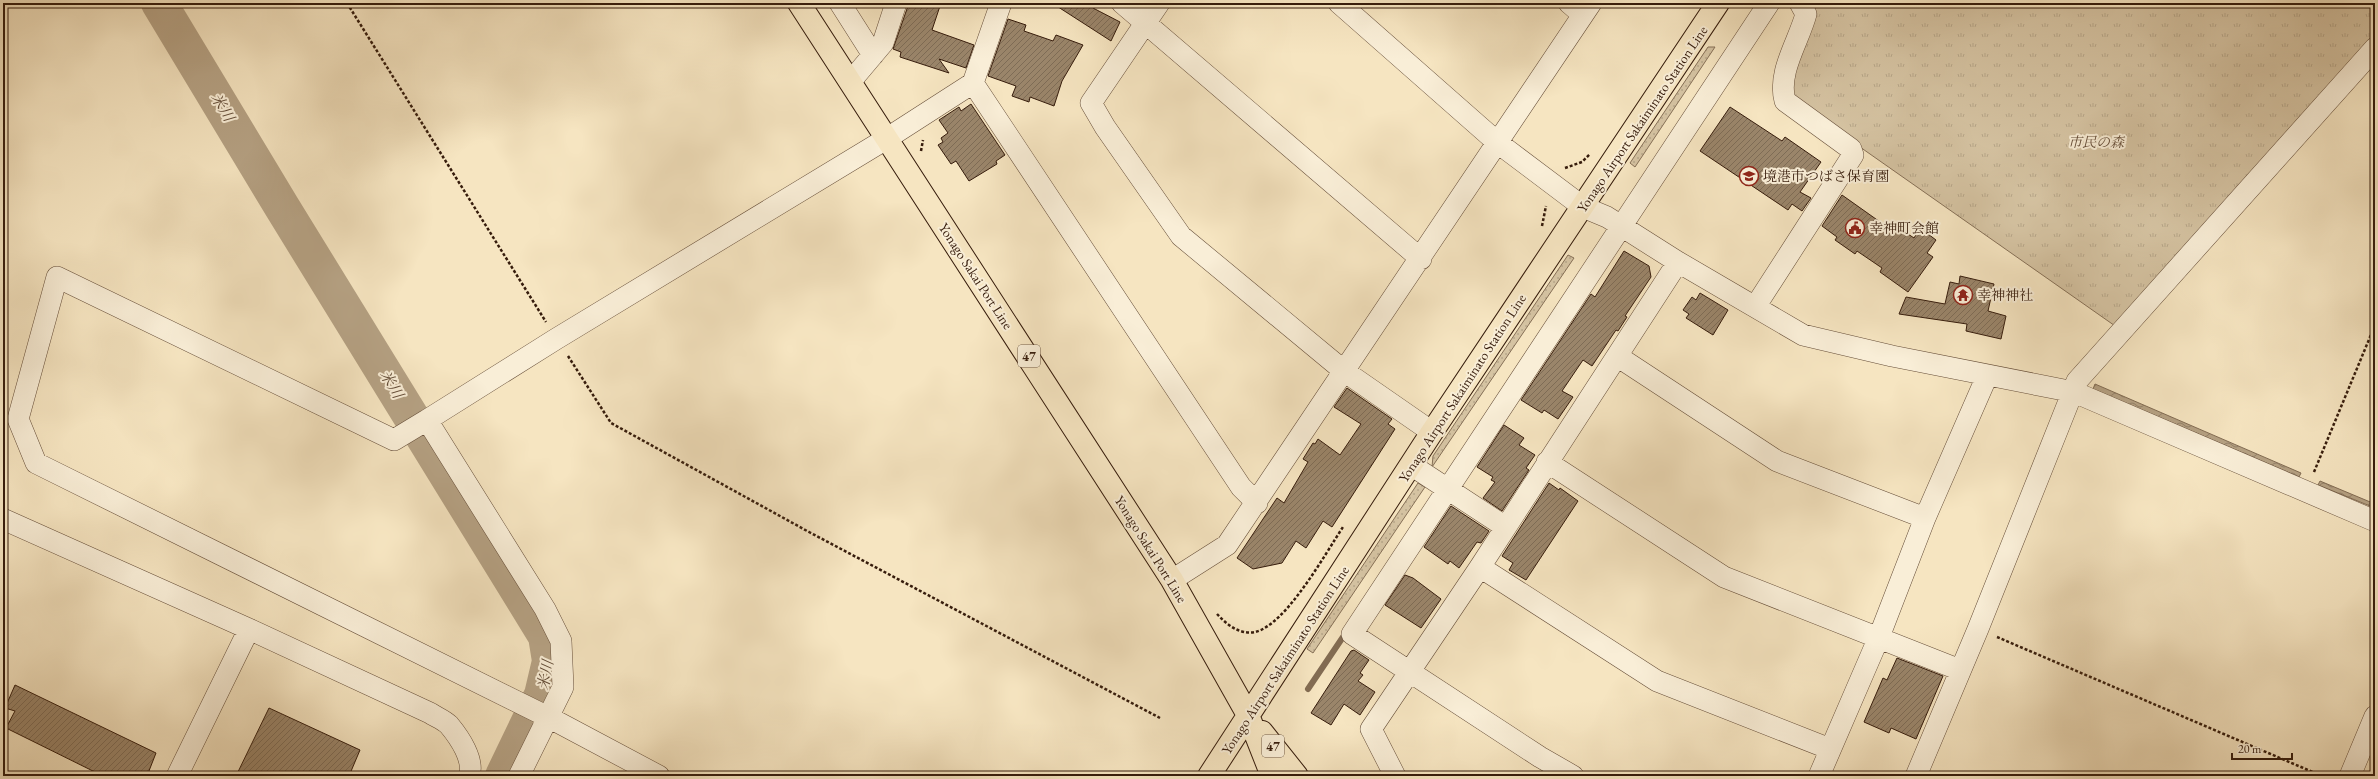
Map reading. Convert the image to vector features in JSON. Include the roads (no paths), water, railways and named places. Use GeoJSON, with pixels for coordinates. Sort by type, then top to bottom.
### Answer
{"type":"FeatureCollection","features":[{"type":"Feature","properties":{"kind":"main road","name":"Yonago Sakai Port Line"},"geometry":{"type":"LineString","coordinates":[[799,3],[851,81],[886,139],[1172,580],[1248,715],[1272,776]]}},
{"type":"Feature","properties":{"kind":"main road","name":"Yonago Airport Sakaiminato Station Line"},"geometry":{"type":"LineString","coordinates":[[1210,776],[1432,432],[1584,207],[1718,3]]}},
{"type":"Feature","properties":{"kind":"main road","name":"Yonago Sakai Port Line"},"geometry":{"type":"LineString","coordinates":[[1248,715],[1297,776]]}},
{"type":"Feature","properties":{"kind":"street"},"geometry":{"type":"LineString","coordinates":[[840,3],[873,55]]}},
{"type":"Feature","properties":{"kind":"street"},"geometry":{"type":"LineString","coordinates":[[851,81],[883,43],[896,3]]}},
{"type":"Feature","properties":{"kind":"street"},"geometry":{"type":"LineString","coordinates":[[659,776],[550,718],[36,463],[18,419],[57,277],[394,440],[556,339],[886,139],[973,83],[1001,3]]}},
{"type":"Feature","properties":{"kind":"street"},"geometry":{"type":"LineString","coordinates":[[1122,3],[1421,259]]}},
{"type":"Feature","properties":{"kind":"street"},"geometry":{"type":"LineString","coordinates":[[1160,3],[1092,103],[1098,115],[1180,236],[1344,371],[1432,432]]}},
{"type":"Feature","properties":{"kind":"street"},"geometry":{"type":"LineString","coordinates":[[1339,3],[1498,143],[1584,207],[1607,217],[1622,228],[1678,262],[1803,335],[1987,376],[2074,392],[2375,522]]}},
{"type":"Feature","properties":{"kind":"street"},"geometry":{"type":"LineString","coordinates":[[1573,776],[1540,757],[1352,634],[1447,488],[1622,228],[1768,3]]}},
{"type":"Feature","properties":{"kind":"street"},"geometry":{"type":"LineString","coordinates":[[1755,307],[1853,155],[1851,149],[1784,101],[1783,85],[1806,14],[1800,3]]}},
{"type":"Feature","properties":{"kind":"street"},"geometry":{"type":"LineString","coordinates":[[1172,580],[1228,545],[1498,143],[1581,7]]}},
{"type":"Feature","properties":{"kind":"street"},"geometry":{"type":"LineString","coordinates":[[1916,776],[1978,629],[2074,392],[2077,381],[2375,48]]}},
{"type":"Feature","properties":{"kind":"street"},"geometry":{"type":"LineString","coordinates":[[973,83],[1241,487],[1257,503]]}},
{"type":"Feature","properties":{"kind":"street"},"geometry":{"type":"LineString","coordinates":[[1395,776],[1371,729],[1480,567],[1504,526],[1548,462],[1678,262]]}},
{"type":"Feature","properties":{"kind":"street"},"geometry":{"type":"LineString","coordinates":[[1617,356],[1777,461],[1925,518]]}},
{"type":"Feature","properties":{"kind":"street"},"geometry":{"type":"LineString","coordinates":[[1819,776],[1879,637],[1925,518],[1987,376]]}},
{"type":"Feature","properties":{"kind":"street"},"geometry":{"type":"LineString","coordinates":[[427,420],[545,609],[560,641],[563,687],[550,718],[520,776]]}},
{"type":"Feature","properties":{"kind":"street"},"geometry":{"type":"LineString","coordinates":[[1548,462],[1724,577],[1960,670]]}},
{"type":"Feature","properties":{"kind":"street"},"geometry":{"type":"LineString","coordinates":[[1411,465],[1504,526]]}},
{"type":"Feature","properties":{"kind":"street"},"geometry":{"type":"LineString","coordinates":[[3,519],[249,629],[430,713],[448,724],[460,739],[467,755],[470,772],[469,776]]}},
{"type":"Feature","properties":{"kind":"street"},"geometry":{"type":"LineString","coordinates":[[1480,567],[1657,681],[1830,749]]}},
{"type":"Feature","properties":{"kind":"street"},"geometry":{"type":"LineString","coordinates":[[177,776],[249,629]]}},
{"type":"Feature","properties":{"kind":"street"},"geometry":{"type":"LineString","coordinates":[[2350,776],[2375,716]]}},
{"type":"Feature","properties":{"kind":"water"},"geometry":{"type":"Polygon","coordinates":[[[2095,384],[2301,473],[2299,477],[2093,389],[2095,384]]]}},
{"type":"Feature","properties":{"kind":"water"},"geometry":{"type":"Polygon","coordinates":[[[2320,481],[2375,504],[2375,508],[2318,485],[2320,481]]]}},
{"type":"Feature","properties":{"kind":"waterway","name":"米川"},"geometry":{"type":"LineString","coordinates":[[159,3],[282,207],[546,636],[550,661],[542,695],[503,776]]}},
{"type":"Feature","properties":{"kind":"waterway"},"geometry":{"type":"LineString","coordinates":[[1308,689],[1347,631]]}},
{"type":"Feature","properties":{"kind":"place","name":"境港市つばさ保育園"},"geometry":{"type":"Point","coordinates":[1749,176]}},
{"type":"Feature","properties":{"kind":"place","name":"幸神町会館"},"geometry":{"type":"Point","coordinates":[1855,228]}},
{"type":"Feature","properties":{"kind":"place","name":"幸神神社"},"geometry":{"type":"Point","coordinates":[1963,295]}},
{"type":"Feature","properties":{"kind":"park label","name":"市民の森"},"geometry":{"type":"Point","coordinates":[2096,142]}}]}
